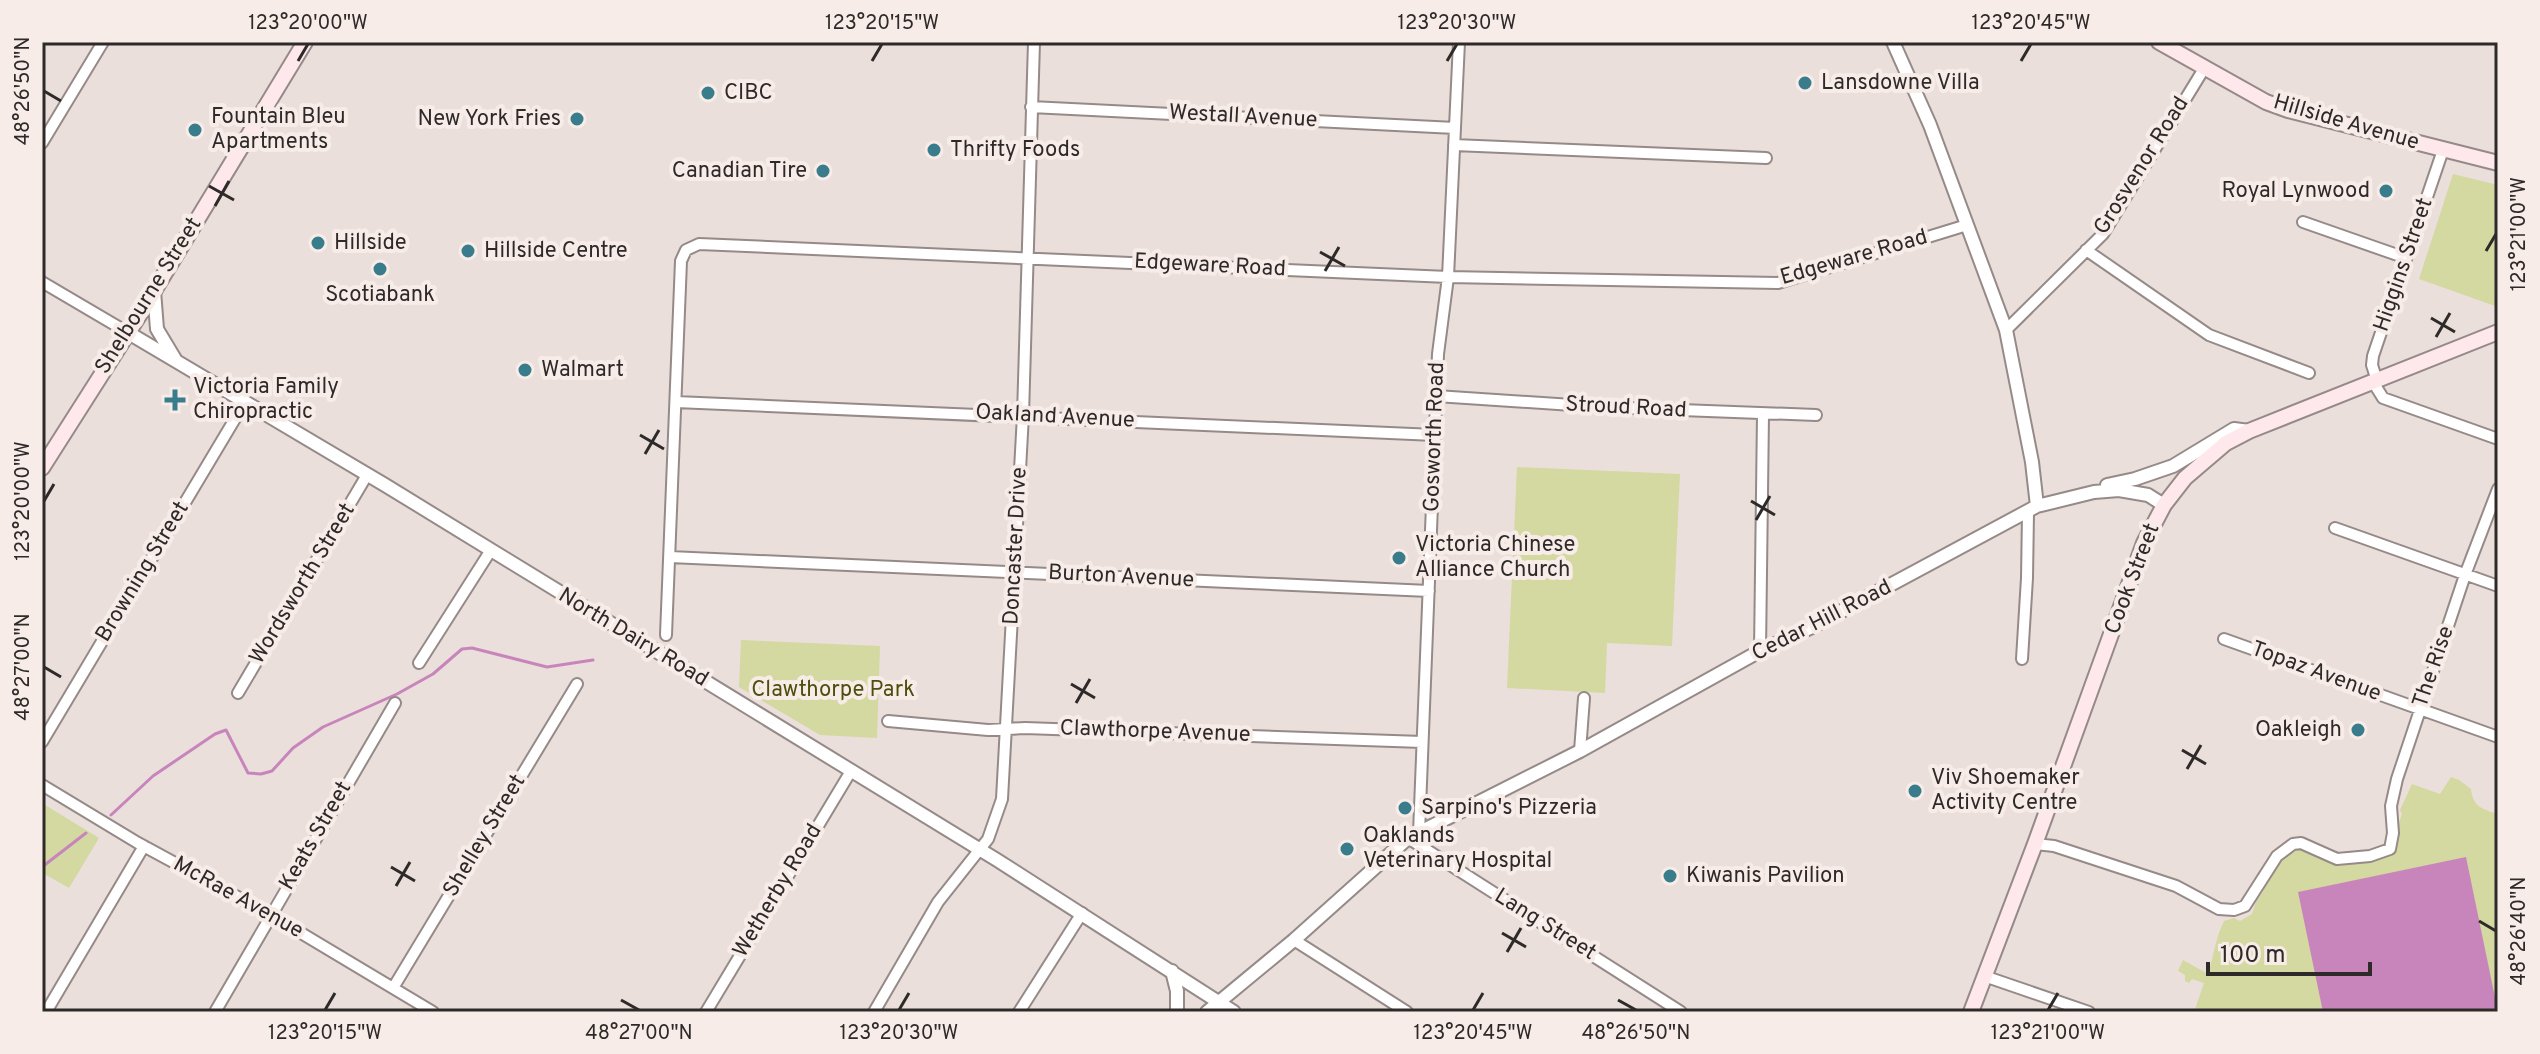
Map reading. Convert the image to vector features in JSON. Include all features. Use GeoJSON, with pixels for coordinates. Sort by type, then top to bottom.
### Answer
{"type":"FeatureCollection","features":[{"type":"Feature","properties":{"kind":"main road","name":"Shelbourne Street"},"geometry":{"type":"LineString","coordinates":[[42,468],[305,42]]}},
{"type":"Feature","properties":{"kind":"main road","name":"Hillside Avenue"},"geometry":{"type":"LineString","coordinates":[[2159,42],[2266,102],[2288,110],[2498,163]]}},
{"type":"Feature","properties":{"kind":"main road","name":"Cook Street"},"geometry":{"type":"LineString","coordinates":[[1971,1012],[2144,543],[2164,505],[2204,459],[2249,431],[2498,332]]}},
{"type":"Feature","properties":{"kind":"street"},"geometry":{"type":"LineString","coordinates":[[42,143],[103,42]]}},
{"type":"Feature","properties":{"kind":"street","name":"Doncaster Drive"},"geometry":{"type":"LineString","coordinates":[[874,1012],[938,902],[981,850],[993,830],[1000,809],[1023,415],[1034,42]]}},
{"type":"Feature","properties":{"kind":"street","name":"Gosworth Road"},"geometry":{"type":"LineString","coordinates":[[1414,836],[1422,742],[1438,354],[1448,277],[1459,42]]}},
{"type":"Feature","properties":{"kind":"street"},"geometry":{"type":"LineString","coordinates":[[1893,42],[1930,125],[2006,330],[2032,462],[2033,510],[2022,659]]}},
{"type":"Feature","properties":{"kind":"street","name":"Grosvenor Road"},"geometry":{"type":"LineString","coordinates":[[2006,330],[2103,234],[2205,67]]}},
{"type":"Feature","properties":{"kind":"street","name":"Westall Avenue"},"geometry":{"type":"LineString","coordinates":[[1031,107],[1455,128]]}},
{"type":"Feature","properties":{"kind":"street"},"geometry":{"type":"LineString","coordinates":[[1454,145],[1766,158]]}},
{"type":"Feature","properties":{"kind":"street","name":"Higgins Street"},"geometry":{"type":"LineString","coordinates":[[2375,381],[2373,356],[2443,150]]}},
{"type":"Feature","properties":{"kind":"street"},"geometry":{"type":"LineString","coordinates":[[2303,222],[2406,258]]}},
{"type":"Feature","properties":{"kind":"street","name":"Edgeware Road"},"geometry":{"type":"LineString","coordinates":[[676,402],[681,261],[686,250],[699,244],[1448,277],[1778,283],[1967,225]]}},
{"type":"Feature","properties":{"kind":"street"},"geometry":{"type":"LineString","coordinates":[[2086,250],[2209,335],[2309,373]]}},
{"type":"Feature","properties":{"kind":"street","name":"North Dairy Road"},"geometry":{"type":"LineString","coordinates":[[42,282],[491,550],[981,850],[1234,1012]]}},
{"type":"Feature","properties":{"kind":"street"},"geometry":{"type":"LineString","coordinates":[[154,291],[157,329],[177,361]]}},
{"type":"Feature","properties":{"kind":"street"},"geometry":{"type":"LineString","coordinates":[[2375,381],[2383,398],[2498,439]]}},
{"type":"Feature","properties":{"kind":"street","name":"Stroud Road"},"geometry":{"type":"LineString","coordinates":[[1436,396],[1816,415]]}},
{"type":"Feature","properties":{"kind":"street","name":"Browning Street"},"geometry":{"type":"LineString","coordinates":[[42,742],[245,402]]}},
{"type":"Feature","properties":{"kind":"street"},"geometry":{"type":"LineString","coordinates":[[666,635],[676,402]]}},
{"type":"Feature","properties":{"kind":"street","name":"Oakland Avenue"},"geometry":{"type":"LineString","coordinates":[[676,402],[1435,435]]}},
{"type":"Feature","properties":{"kind":"street"},"geometry":{"type":"LineString","coordinates":[[1760,651],[1763,414]]}},
{"type":"Feature","properties":{"kind":"street"},"geometry":{"type":"LineString","coordinates":[[2094,492],[2109,483],[2135,479],[2173,466],[2234,429],[2249,431]]}},
{"type":"Feature","properties":{"kind":"street","name":"Wordsworth Street"},"geometry":{"type":"LineString","coordinates":[[238,693],[367,475]]}},
{"type":"Feature","properties":{"kind":"street","name":"The Rise"},"geometry":{"type":"LineString","coordinates":[[2035,844],[2054,846],[2176,886],[2219,909],[2234,910],[2245,906],[2277,856],[2293,844],[2301,843],[2337,859],[2370,856],[2390,849],[2393,794],[2465,575],[2498,489]]}},
{"type":"Feature","properties":{"kind":"street"},"geometry":{"type":"LineString","coordinates":[[2094,492],[2134,491],[2164,505]]}},
{"type":"Feature","properties":{"kind":"street","name":"Cedar Hill Road"},"geometry":{"type":"LineString","coordinates":[[1207,1012],[1414,836],[1580,751],[1760,651],[1812,627],[2033,510],[2094,492]]}},
{"type":"Feature","properties":{"kind":"street"},"geometry":{"type":"LineString","coordinates":[[2335,528],[2498,586]]}},
{"type":"Feature","properties":{"kind":"street"},"geometry":{"type":"LineString","coordinates":[[419,663],[491,550]]}},
{"type":"Feature","properties":{"kind":"street","name":"Burton Avenue"},"geometry":{"type":"LineString","coordinates":[[670,557],[1429,591]]}},
{"type":"Feature","properties":{"kind":"street","name":"Topaz Avenue"},"geometry":{"type":"LineString","coordinates":[[2224,639],[2498,737]]}},
{"type":"Feature","properties":{"kind":"street","name":"Shelley Street"},"geometry":{"type":"LineString","coordinates":[[393,988],[577,684]]}},
{"type":"Feature","properties":{"kind":"street"},"geometry":{"type":"LineString","coordinates":[[1580,751],[1584,698]]}},
{"type":"Feature","properties":{"kind":"street","name":"Keats Street"},"geometry":{"type":"LineString","coordinates":[[215,1012],[395,703]]}},
{"type":"Feature","properties":{"kind":"street","name":"Clawthorpe Avenue"},"geometry":{"type":"LineString","coordinates":[[888,721],[1006,729],[1422,742]]}},
{"type":"Feature","properties":{"kind":"street","name":"Wetherby Road"},"geometry":{"type":"LineString","coordinates":[[706,1012],[851,771]]}},
{"type":"Feature","properties":{"kind":"street","name":"McRae Avenue"},"geometry":{"type":"LineString","coordinates":[[42,785],[144,846],[271,915],[433,1012]]}},
{"type":"Feature","properties":{"kind":"street","name":"Lang Street"},"geometry":{"type":"LineString","coordinates":[[1414,836],[1681,1012]]}},
{"type":"Feature","properties":{"kind":"street"},"geometry":{"type":"LineString","coordinates":[[46,1012],[144,846]]}},
{"type":"Feature","properties":{"kind":"street"},"geometry":{"type":"LineString","coordinates":[[1019,1012],[1082,913]]}},
{"type":"Feature","properties":{"kind":"street"},"geometry":{"type":"LineString","coordinates":[[1294,940],[1407,1012]]}},
{"type":"Feature","properties":{"kind":"street"},"geometry":{"type":"LineString","coordinates":[[1172,971],[1177,991],[1177,1012]]}},
{"type":"Feature","properties":{"kind":"street"},"geometry":{"type":"LineString","coordinates":[[1984,976],[2089,1012]]}},
{"type":"Feature","properties":{"kind":"green space"},"geometry":{"type":"Polygon","coordinates":[[[2453,174],[2498,185],[2498,307],[2419,279],[2453,174]]]}},
{"type":"Feature","properties":{"kind":"green space"},"geometry":{"type":"Polygon","coordinates":[[[1517,467],[1680,474],[1672,646],[1607,643],[1605,693],[1507,688],[1517,467]]]}},
{"type":"Feature","properties":{"kind":"green space","name":"Clawthorpe Park"},"geometry":{"type":"Polygon","coordinates":[[[741,640],[880,646],[877,738],[820,735],[739,687],[741,640]]]}},
{"type":"Feature","properties":{"kind":"green space"},"geometry":{"type":"Polygon","coordinates":[[[2451,777],[2471,789],[2479,806],[2498,814],[2498,1012],[2194,1012],[2204,983],[2192,979],[2189,983],[2185,981],[2185,975],[2178,971],[2183,960],[2208,974],[2224,921],[2234,918],[2240,921],[2252,914],[2264,890],[2262,888],[2280,859],[2306,841],[2356,858],[2389,851],[2402,814],[2400,810],[2412,784],[2440,794],[2451,777]]]}},
{"type":"Feature","properties":{"kind":"green space"},"geometry":{"type":"Polygon","coordinates":[[[42,803],[99,838],[69,888],[46,875],[42,881],[42,803]]]}},
{"type":"Feature","properties":{"kind":"shaded area"},"geometry":{"type":"Polygon","coordinates":[[[2466,857],[2498,1012],[2323,1012],[2298,892],[2466,857]]]}},
{"type":"Feature","properties":{"kind":"waterway"},"geometry":{"type":"LineString","coordinates":[[111,815],[153,776],[215,734],[226,730],[248,773],[272,771],[293,748],[323,727],[433,674],[462,649],[472,648],[547,667],[593,660]]}},
{"type":"Feature","properties":{"kind":"waterway"},"geometry":{"type":"LineString","coordinates":[[42,867],[86,833]]}},
{"type":"Feature","properties":{"kind":"place","name":"Lansdowne Villa"},"geometry":{"type":"Point","coordinates":[1805,83]}},
{"type":"Feature","properties":{"kind":"place","name":"CIBC"},"geometry":{"type":"Point","coordinates":[708,93]}},
{"type":"Feature","properties":{"kind":"place","name":"New York Fries"},"geometry":{"type":"Point","coordinates":[577,119]}},
{"type":"Feature","properties":{"kind":"place","name":"Fountain Bleu Apartments"},"geometry":{"type":"Point","coordinates":[195,130]}},
{"type":"Feature","properties":{"kind":"place","name":"Thrifty Foods"},"geometry":{"type":"Point","coordinates":[934,150]}},
{"type":"Feature","properties":{"kind":"place","name":"Canadian Tire"},"geometry":{"type":"Point","coordinates":[823,171]}},
{"type":"Feature","properties":{"kind":"place","name":"Royal Lynwood"},"geometry":{"type":"Point","coordinates":[2386,191]}},
{"type":"Feature","properties":{"kind":"place","name":"Hillside"},"geometry":{"type":"Point","coordinates":[318,243]}},
{"type":"Feature","properties":{"kind":"place","name":"Hillside Centre"},"geometry":{"type":"Point","coordinates":[468,251]}},
{"type":"Feature","properties":{"kind":"place","name":"Scotiabank"},"geometry":{"type":"Point","coordinates":[380,269]}},
{"type":"Feature","properties":{"kind":"place","name":"Walmart"},"geometry":{"type":"Point","coordinates":[525,370]}},
{"type":"Feature","properties":{"kind":"place","name":"Victoria Family Chiropractic"},"geometry":{"type":"Point","coordinates":[175,400]}},
{"type":"Feature","properties":{"kind":"place","name":"Victoria Chinese Alliance Church"},"geometry":{"type":"Point","coordinates":[1399,558]}},
{"type":"Feature","properties":{"kind":"place","name":"Oakleigh"},"geometry":{"type":"Point","coordinates":[2358,730]}},
{"type":"Feature","properties":{"kind":"place","name":"Viv Shoemaker Activity Centre"},"geometry":{"type":"Point","coordinates":[1915,791]}},
{"type":"Feature","properties":{"kind":"place","name":"Sarpino's Pizzeria"},"geometry":{"type":"Point","coordinates":[1405,808]}},
{"type":"Feature","properties":{"kind":"place","name":"Oaklands Veterinary Hospital"},"geometry":{"type":"Point","coordinates":[1347,849]}},
{"type":"Feature","properties":{"kind":"place","name":"Kiwanis Pavilion"},"geometry":{"type":"Point","coordinates":[1670,876]}}]}
